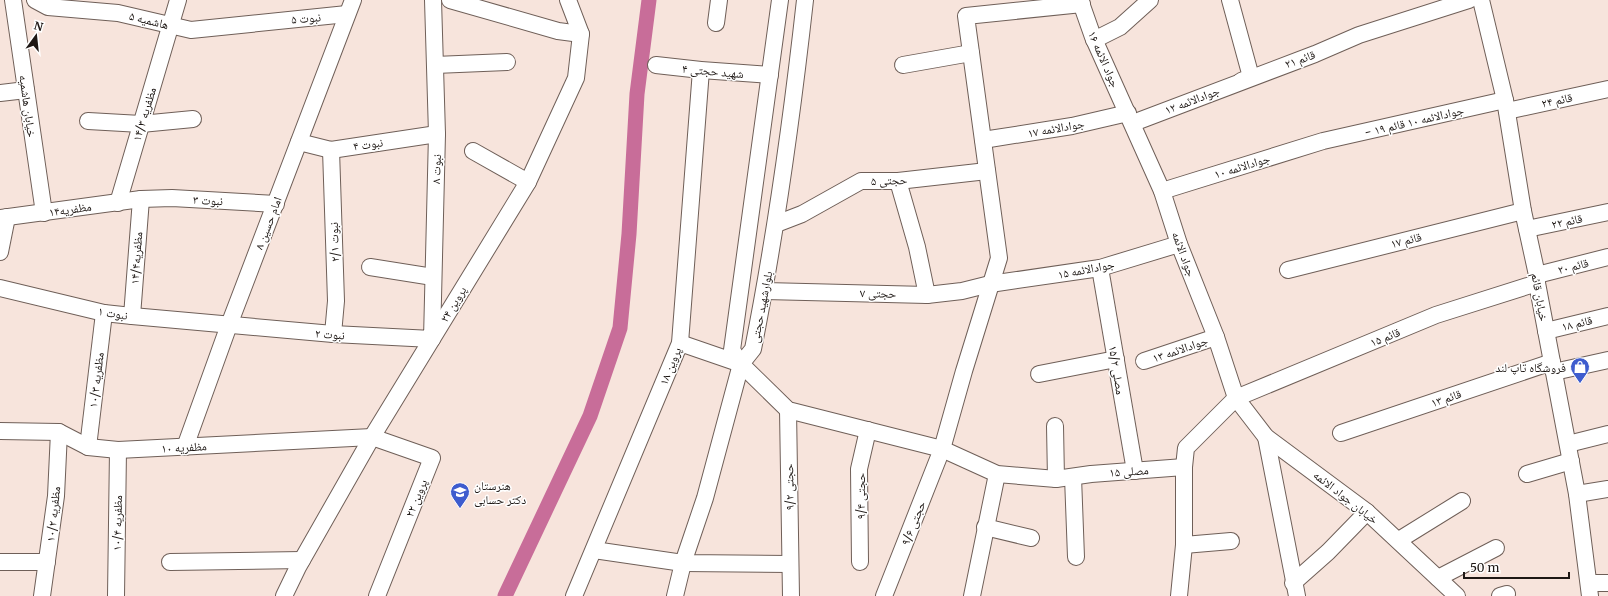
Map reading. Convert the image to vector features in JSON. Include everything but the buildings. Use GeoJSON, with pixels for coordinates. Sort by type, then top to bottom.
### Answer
{"type":"FeatureCollection","features":[{"type":"Feature","properties":{"kind":"street","name":"خیابان هاشمیه"},"geometry":{"type":"LineString","coordinates":[[14,0],[44,212]]}},
{"type":"Feature","properties":{"kind":"street","name":"هاشمیه ۵"},"geometry":{"type":"LineString","coordinates":[[35,0],[48,7],[119,6],[170,26],[191,30],[266,22]]}},
{"type":"Feature","properties":{"kind":"street","name":"مظفریه ۱۴/۳"},"geometry":{"type":"LineString","coordinates":[[118,203],[178,0]]}},
{"type":"Feature","properties":{"kind":"street","name":"نبوت ۸"},"geometry":{"type":"LineString","coordinates":[[432,339],[436,134],[433,0]]}},
{"type":"Feature","properties":{"kind":"street"},"geometry":{"type":"LineString","coordinates":[[450,0],[558,31],[581,34]]}},
{"type":"Feature","properties":{"kind":"street","name":"پروین ۲۴"},"geometry":{"type":"LineString","coordinates":[[284,596],[302,560],[372,438],[528,182],[576,78],[581,34],[568,0]]}},
{"type":"Feature","properties":{"kind":"street"},"geometry":{"type":"LineString","coordinates":[[716,22],[719,0]]}},
{"type":"Feature","properties":{"kind":"street","name":"بلوارشهید حجتی"},"geometry":{"type":"LineString","coordinates":[[780,0],[732,350],[741,364],[753,349],[776,224],[795,87],[805,0]]}},
{"type":"Feature","properties":{"kind":"street"},"geometry":{"type":"LineString","coordinates":[[1094,40],[1120,27],[1150,0]]}},
{"type":"Feature","properties":{"kind":"street"},"geometry":{"type":"LineString","coordinates":[[1230,0],[1251,77]]}},
{"type":"Feature","properties":{"kind":"street","name":"قائم ۲۱"},"geometry":{"type":"LineString","coordinates":[[1130,118],[1315,54],[1359,35],[1469,0]]}},
{"type":"Feature","properties":{"kind":"street","name":"خیابان قائم"},"geometry":{"type":"LineString","coordinates":[[1481,0],[1506,105],[1523,211],[1577,494],[1589,590]]}},
{"type":"Feature","properties":{"kind":"street"},"geometry":{"type":"LineString","coordinates":[[982,7],[1081,2]]}},
{"type":"Feature","properties":{"kind":"street","name":"جواد الائمه ۱۶"},"geometry":{"type":"LineString","coordinates":[[1081,2],[1094,40],[1130,118]]}},
{"type":"Feature","properties":{"kind":"street","name":"نبوت ۵"},"geometry":{"type":"LineString","coordinates":[[266,22],[350,7]]}},
{"type":"Feature","properties":{"kind":"street","name":"امام حسین ۸"},"geometry":{"type":"LineString","coordinates":[[185,447],[229,325],[350,7]]}},
{"type":"Feature","properties":{"kind":"street","name":"حجتی ۹/۶"},"geometry":{"type":"LineString","coordinates":[[884,596],[942,449],[990,284],[1000,258],[966,16],[982,7]]}},
{"type":"Feature","properties":{"kind":"street"},"geometry":{"type":"LineString","coordinates":[[903,65],[971,53]]}},
{"type":"Feature","properties":{"kind":"street"},"geometry":{"type":"LineString","coordinates":[[435,65],[507,62]]}},
{"type":"Feature","properties":{"kind":"street","name":"شهید حجتی ۴"},"geometry":{"type":"LineString","coordinates":[[656,65],[770,75]]}},
{"type":"Feature","properties":{"kind":"street","name":"پروین ۱۸"},"geometry":{"type":"LineString","coordinates":[[574,596],[680,344],[701,70]]}},
{"type":"Feature","properties":{"kind":"street","name":"قائم ۲۴"},"geometry":{"type":"LineString","coordinates":[[1506,105],[1608,89]]}},
{"type":"Feature","properties":{"kind":"street"},"geometry":{"type":"LineString","coordinates":[[0,93],[26,90]]}},
{"type":"Feature","properties":{"kind":"street","name":"- جوادالائمه ۱۰ قائم ۱۹"},"geometry":{"type":"LineString","coordinates":[[1323,141],[1506,105]]}},
{"type":"Feature","properties":{"kind":"street","name":"جوادالائمه ۱۷"},"geometry":{"type":"LineString","coordinates":[[983,140],[1130,118]]}},
{"type":"Feature","properties":{"kind":"street","name":"جواد الائمه"},"geometry":{"type":"LineString","coordinates":[[1130,118],[1162,191],[1179,244],[1216,337],[1236,398]]}},
{"type":"Feature","properties":{"kind":"street"},"geometry":{"type":"LineString","coordinates":[[88,122],[141,124],[192,119]]}},
{"type":"Feature","properties":{"kind":"street","name":"نبوت ۴"},"geometry":{"type":"LineString","coordinates":[[299,142],[331,150],[436,134]]}},
{"type":"Feature","properties":{"kind":"street","name":"جوادالائمه ۱۰"},"geometry":{"type":"LineString","coordinates":[[1162,191],[1323,141]]}},
{"type":"Feature","properties":{"kind":"street","name":"نبوت ۲/۱"},"geometry":{"type":"LineString","coordinates":[[331,150],[336,301],[333,334]]}},
{"type":"Feature","properties":{"kind":"street"},"geometry":{"type":"LineString","coordinates":[[473,151],[528,182]]}},
{"type":"Feature","properties":{"kind":"street","name":"حجتی ۵"},"geometry":{"type":"LineString","coordinates":[[776,224],[802,214],[861,181],[898,181],[987,171]]}},
{"type":"Feature","properties":{"kind":"street"},"geometry":{"type":"LineString","coordinates":[[898,181],[917,247],[927,294]]}},
{"type":"Feature","properties":{"kind":"street","name":"نبوت ۳"},"geometry":{"type":"LineString","coordinates":[[140,199],[172,198],[276,204]]}},
{"type":"Feature","properties":{"kind":"street","name":"مظفریه۱۴"},"geometry":{"type":"LineString","coordinates":[[4,218],[140,199]]}},
{"type":"Feature","properties":{"kind":"street","name":"مظفریه۱۴/۴"},"geometry":{"type":"LineString","coordinates":[[132,316],[140,199]]}},
{"type":"Feature","properties":{"kind":"street","name":"قائم ۱۷"},"geometry":{"type":"LineString","coordinates":[[1288,270],[1523,211]]}},
{"type":"Feature","properties":{"kind":"street","name":"قائم ۲۲"},"geometry":{"type":"LineString","coordinates":[[1527,229],[1608,212]]}},
{"type":"Feature","properties":{"kind":"street"},"geometry":{"type":"LineString","coordinates":[[0,252],[4,218]]}},
{"type":"Feature","properties":{"kind":"street","name":"جوادالائمه ۱۵"},"geometry":{"type":"LineString","coordinates":[[990,284],[1100,268],[1179,244]]}},
{"type":"Feature","properties":{"kind":"street","name":"قائم ۲۰"},"geometry":{"type":"LineString","coordinates":[[1537,279],[1608,257]]}},
{"type":"Feature","properties":{"kind":"street"},"geometry":{"type":"LineString","coordinates":[[370,267],[433,276]]}},
{"type":"Feature","properties":{"kind":"street","name":"مصلی ۱۵/۲"},"geometry":{"type":"LineString","coordinates":[[1100,268],[1135,471]]}},
{"type":"Feature","properties":{"kind":"street","name":"قائم ۱۵"},"geometry":{"type":"LineString","coordinates":[[1236,398],[1436,315],[1537,279]]}},
{"type":"Feature","properties":{"kind":"street","name":"حجتی ۷"},"geometry":{"type":"LineString","coordinates":[[764,291],[927,294],[962,291],[990,284]]}},
{"type":"Feature","properties":{"kind":"street","name":"نبوت ۱"},"geometry":{"type":"LineString","coordinates":[[0,288],[104,313],[229,325]]}},
{"type":"Feature","properties":{"kind":"street","name":"مظفریه ۱۰/۳"},"geometry":{"type":"LineString","coordinates":[[88,447],[104,313]]}},
{"type":"Feature","properties":{"kind":"street","name":"قائم ۱۸"},"geometry":{"type":"LineString","coordinates":[[1546,331],[1608,316]]}},
{"type":"Feature","properties":{"kind":"street","name":"نبوت ۲"},"geometry":{"type":"LineString","coordinates":[[229,325],[333,334],[432,339]]}},
{"type":"Feature","properties":{"kind":"street","name":"جوادالائمه ۱۳"},"geometry":{"type":"LineString","coordinates":[[1144,361],[1216,337]]}},
{"type":"Feature","properties":{"kind":"street"},"geometry":{"type":"LineString","coordinates":[[680,344],[741,364],[788,410]]}},
{"type":"Feature","properties":{"kind":"street"},"geometry":{"type":"LineString","coordinates":[[1039,374],[1116,359]]}},
{"type":"Feature","properties":{"kind":"street","name":"قائم ۱۳"},"geometry":{"type":"LineString","coordinates":[[1341,433],[1553,367],[1608,360]]}},
{"type":"Feature","properties":{"kind":"street"},"geometry":{"type":"LineString","coordinates":[[676,596],[683,563],[705,498],[741,364]]}},
{"type":"Feature","properties":{"kind":"street"},"geometry":{"type":"LineString","coordinates":[[1179,596],[1184,544],[1184,467],[1186,448],[1236,398]]}},
{"type":"Feature","properties":{"kind":"street","name":"خیابان جواد الائمه"},"geometry":{"type":"LineString","coordinates":[[1236,398],[1266,437],[1367,512],[1399,540],[1457,596]]}},
{"type":"Feature","properties":{"kind":"street","name":"مصلی ۱۵"},"geometry":{"type":"LineString","coordinates":[[788,410],[942,449],[997,474],[1056,479],[1184,467]]}},
{"type":"Feature","properties":{"kind":"street","name":"حجتی ۹/۲"},"geometry":{"type":"LineString","coordinates":[[788,410],[791,596]]}},
{"type":"Feature","properties":{"kind":"street"},"geometry":{"type":"LineString","coordinates":[[1055,426],[1056,479]]}},
{"type":"Feature","properties":{"kind":"street","name":"حجتی ۹/۴"},"geometry":{"type":"LineString","coordinates":[[860,562],[859,469],[868,430]]}},
{"type":"Feature","properties":{"kind":"street","name":"مظفریه ۱۰"},"geometry":{"type":"LineString","coordinates":[[0,431],[59,432],[88,447],[118,450],[372,438]]}},
{"type":"Feature","properties":{"kind":"street","name":"مظفریه ۱۰/۲"},"geometry":{"type":"LineString","coordinates":[[42,596],[56,496],[59,432]]}},
{"type":"Feature","properties":{"kind":"street"},"geometry":{"type":"LineString","coordinates":[[1568,444],[1608,434]]}},
{"type":"Feature","properties":{"kind":"street"},"geometry":{"type":"LineString","coordinates":[[1266,437],[1295,590]]}},
{"type":"Feature","properties":{"kind":"street","name":"پروین ۲۲"},"geometry":{"type":"LineString","coordinates":[[372,438],[432,458],[376,596]]}},
{"type":"Feature","properties":{"kind":"street","name":"مظفریه ۱۰/۴"},"geometry":{"type":"LineString","coordinates":[[116,596],[118,450]]}},
{"type":"Feature","properties":{"kind":"street"},"geometry":{"type":"LineString","coordinates":[[1526,474],[1571,461]]}},
{"type":"Feature","properties":{"kind":"street"},"geometry":{"type":"LineString","coordinates":[[972,596],[997,474]]}},
{"type":"Feature","properties":{"kind":"street"},"geometry":{"type":"LineString","coordinates":[[1073,477],[1076,557]]}},
{"type":"Feature","properties":{"kind":"street"},"geometry":{"type":"LineString","coordinates":[[1577,494],[1608,489]]}},
{"type":"Feature","properties":{"kind":"street"},"geometry":{"type":"LineString","coordinates":[[1399,540],[1462,501]]}},
{"type":"Feature","properties":{"kind":"street"},"geometry":{"type":"LineString","coordinates":[[1295,590],[1328,552],[1367,512]]}},
{"type":"Feature","properties":{"kind":"street"},"geometry":{"type":"LineString","coordinates":[[985,527],[1031,538]]}},
{"type":"Feature","properties":{"kind":"street"},"geometry":{"type":"LineString","coordinates":[[1184,544],[1231,541]]}},
{"type":"Feature","properties":{"kind":"street"},"geometry":{"type":"LineString","coordinates":[[1438,578],[1496,548]]}},
{"type":"Feature","properties":{"kind":"street"},"geometry":{"type":"LineString","coordinates":[[594,550],[683,563],[790,564]]}},
{"type":"Feature","properties":{"kind":"street"},"geometry":{"type":"LineString","coordinates":[[170,562],[302,560]]}},
{"type":"Feature","properties":{"kind":"street"},"geometry":{"type":"LineString","coordinates":[[0,562],[47,562]]}},
{"type":"Feature","properties":{"kind":"street"},"geometry":{"type":"LineString","coordinates":[[1589,590],[1608,583]]}},
{"type":"Feature","properties":{"kind":"waterway"},"geometry":{"type":"LineString","coordinates":[[505,596],[590,416],[620,328],[629,234],[637,94],[649,0]]}},
{"type":"Feature","properties":{"kind":"place","name":"فروشگاه تاپ لند"},"geometry":{"type":"Point","coordinates":[1580,384]}},
{"type":"Feature","properties":{"kind":"place","name":"هنرستان دکتر حسابی"},"geometry":{"type":"Point","coordinates":[460,509]}}]}
